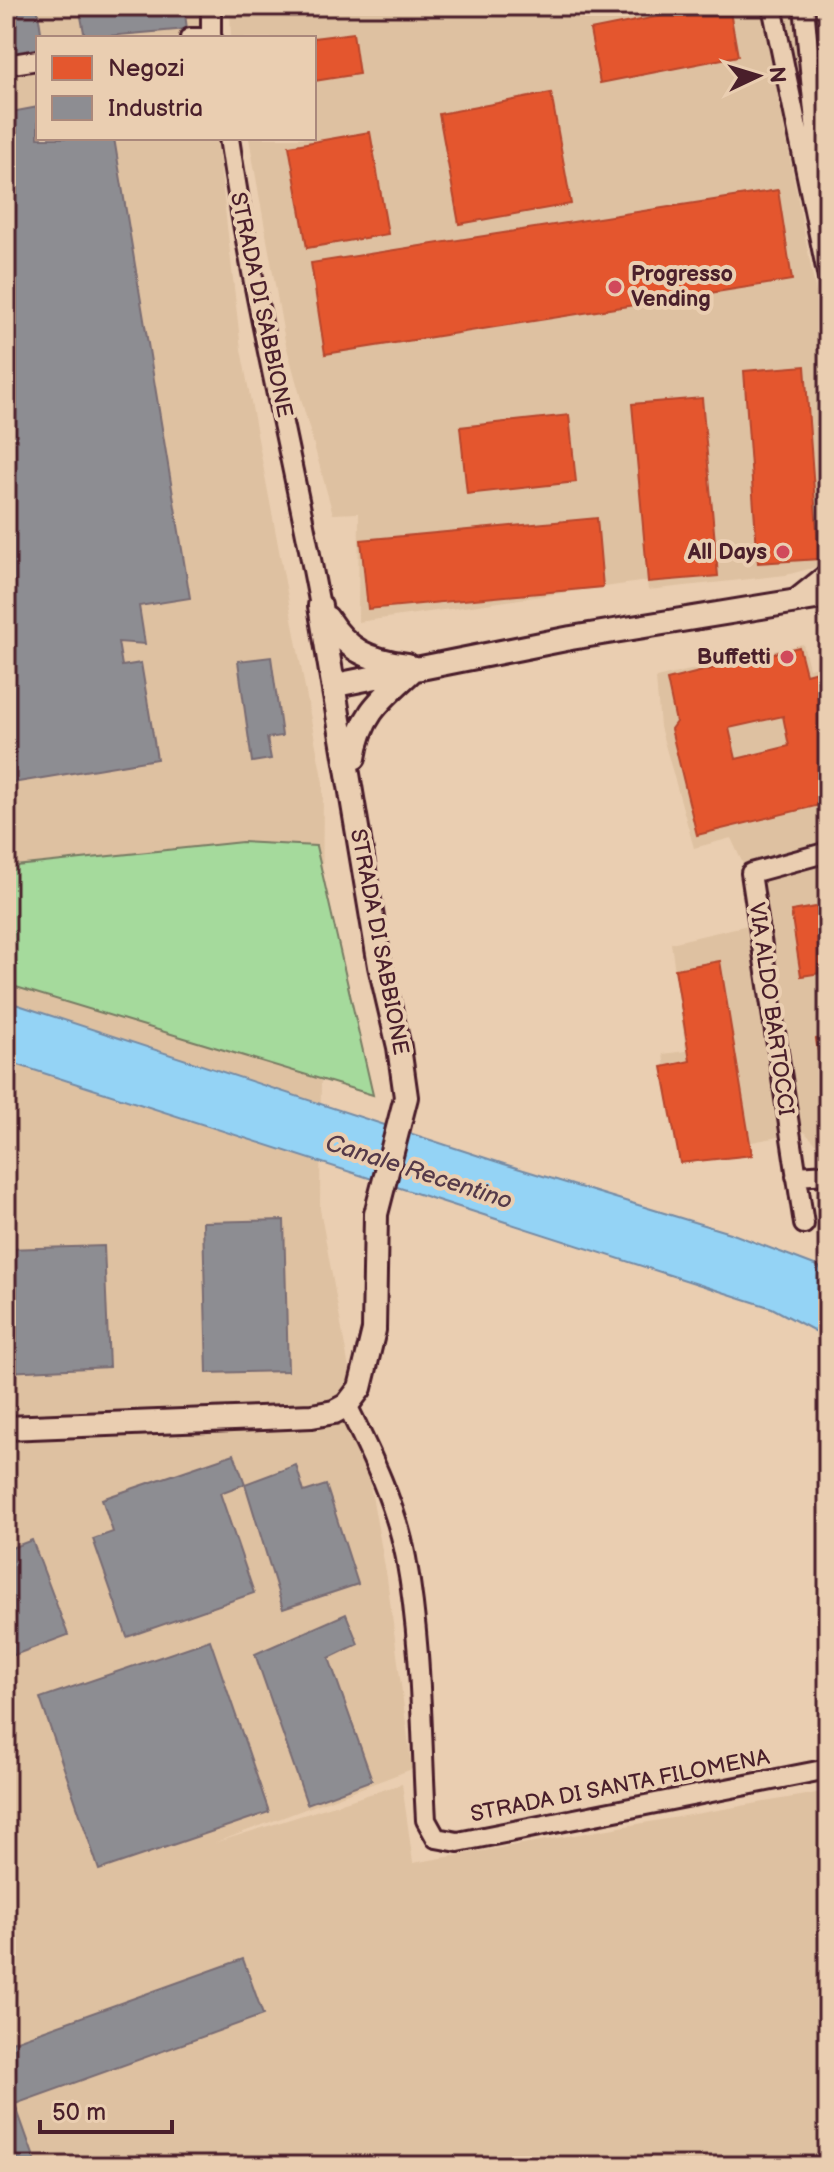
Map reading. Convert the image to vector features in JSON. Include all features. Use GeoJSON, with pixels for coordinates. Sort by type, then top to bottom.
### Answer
{"type":"FeatureCollection","features":[{"type":"Feature","properties":{"kind":"main road"},"geometry":{"type":"LineString","coordinates":[[336,685],[416,667],[828,596]]}},
{"type":"Feature","properties":{"kind":"main road"},"geometry":{"type":"LineString","coordinates":[[320,606],[341,640],[351,647],[384,662],[416,667]]}},
{"type":"Feature","properties":{"kind":"main road","name":"STRADA DI SABBIONE"},"geometry":{"type":"LineString","coordinates":[[320,606],[336,685],[380,966],[399,1047],[406,1097],[379,1197],[374,1330],[360,1388],[347,1405]]}},
{"type":"Feature","properties":{"kind":"main road"},"geometry":{"type":"LineString","coordinates":[[350,782],[358,732],[377,703],[416,667]]}},
{"type":"Feature","properties":{"kind":"main road"},"geometry":{"type":"LineString","coordinates":[[6,1428],[312,1416],[334,1412],[347,1405]]}},
{"type":"Feature","properties":{"kind":"street"},"geometry":{"type":"LineString","coordinates":[[211,6],[211,36]]}},
{"type":"Feature","properties":{"kind":"street"},"geometry":{"type":"LineString","coordinates":[[772,6],[828,278]]}},
{"type":"Feature","properties":{"kind":"street"},"geometry":{"type":"LineString","coordinates":[[804,6],[828,256]]}},
{"type":"Feature","properties":{"kind":"street"},"geometry":{"type":"LineString","coordinates":[[6,65],[36,60]]}},
{"type":"Feature","properties":{"kind":"street","name":"STRADA DI SABBIONE"},"geometry":{"type":"LineString","coordinates":[[229,140],[247,258],[288,434],[320,606]]}},
{"type":"Feature","properties":{"kind":"street"},"geometry":{"type":"LineString","coordinates":[[793,601],[828,573]]}},
{"type":"Feature","properties":{"kind":"street"},"geometry":{"type":"LineString","coordinates":[[793,601],[828,610]]}},
{"type":"Feature","properties":{"kind":"street","name":"VIA ALDO BARTOCCI"},"geometry":{"type":"LineString","coordinates":[[804,1224],[751,873],[828,852]]}},
{"type":"Feature","properties":{"kind":"street"},"geometry":{"type":"LineString","coordinates":[[796,1176],[828,1174]]}},
{"type":"Feature","properties":{"kind":"street","name":"STRADA DI SANTA FILOMENA"},"geometry":{"type":"LineString","coordinates":[[347,1405],[378,1469],[406,1556],[415,1627],[426,1820],[436,1838],[458,1842],[828,1769]]}},
{"type":"Feature","properties":{"kind":"shaded area"},"geometry":{"type":"Polygon","coordinates":[[[6,6],[203,6],[206,36],[36,36],[36,140],[217,140],[241,349],[323,783],[320,1209],[387,1578],[412,1769],[214,1843],[402,1784],[413,1863],[828,1791],[828,2166],[6,2166],[6,6]]]}},
{"type":"Feature","properties":{"kind":"shaded area"},"geometry":{"type":"Polygon","coordinates":[[[230,6],[828,6],[828,54],[773,69],[817,298],[828,397],[828,558],[824,565],[786,575],[648,590],[647,581],[358,622],[359,513],[333,514],[285,341],[249,140],[316,140],[316,36],[231,36],[230,6]]]}},
{"type":"Feature","properties":{"kind":"shaded area"},"geometry":{"type":"Polygon","coordinates":[[[803,644],[809,668],[828,663],[828,1155],[804,1132],[678,1156],[663,1054],[686,1051],[671,943],[769,920],[731,838],[694,848],[660,727],[656,678],[803,644]]]}},
{"type":"Feature","properties":{"kind":"green space"},"geometry":{"type":"Polygon","coordinates":[[[242,842],[316,846],[373,1095],[6,984],[6,867],[242,842]]]}},
{"type":"Feature","properties":{"kind":"water","name":"Canale Recentino"},"geometry":{"type":"Polygon","coordinates":[[[6,1001],[504,1164],[733,1234],[817,1266],[828,1273],[828,1338],[772,1308],[6,1061],[6,1001]]]}},
{"type":"Feature","properties":{"kind":"building: Negozi"},"geometry":{"type":"Polygon","coordinates":[[[309,6],[376,6],[310,14],[309,6]]]}},
{"type":"Feature","properties":{"kind":"building: Negozi"},"geometry":{"type":"Polygon","coordinates":[[[711,6],[729,6],[738,56],[600,83],[590,30],[711,6]]]}},
{"type":"Feature","properties":{"kind":"building: Negozi"},"geometry":{"type":"Polygon","coordinates":[[[353,33],[359,74],[316,81],[316,38],[353,33]]]}},
{"type":"Feature","properties":{"kind":"building: Negozi"},"geometry":{"type":"Polygon","coordinates":[[[551,93],[571,204],[459,224],[439,114],[551,93]]]}},
{"type":"Feature","properties":{"kind":"building: Negozi"},"geometry":{"type":"Polygon","coordinates":[[[370,132],[388,234],[307,248],[289,146],[370,132]]]}},
{"type":"Feature","properties":{"kind":"building: Negozi"},"geometry":{"type":"Polygon","coordinates":[[[778,190],[792,280],[325,354],[311,263],[778,190]]]}},
{"type":"Feature","properties":{"kind":"building: Negozi"},"geometry":{"type":"Polygon","coordinates":[[[805,366],[819,559],[758,563],[744,371],[805,366]]]}},
{"type":"Feature","properties":{"kind":"building: Negozi"},"geometry":{"type":"Polygon","coordinates":[[[702,398],[718,576],[648,582],[632,404],[702,398]]]}},
{"type":"Feature","properties":{"kind":"building: Negozi"},"geometry":{"type":"Polygon","coordinates":[[[569,415],[576,482],[467,494],[460,427],[569,415]]]}},
{"type":"Feature","properties":{"kind":"building: Negozi"},"geometry":{"type":"Polygon","coordinates":[[[597,518],[603,587],[368,609],[361,540],[597,518]]]}},
{"type":"Feature","properties":{"kind":"building: Negozi"},"geometry":{"type":"Polygon","coordinates":[[[799,647],[806,674],[828,668],[828,803],[697,835],[671,729],[676,722],[667,680],[799,647]],[[783,716],[729,728],[736,759],[789,746],[783,716]]]}},
{"type":"Feature","properties":{"kind":"building: Negozi"},"geometry":{"type":"Polygon","coordinates":[[[828,905],[828,972],[801,976],[791,911],[828,905]]]}},
{"type":"Feature","properties":{"kind":"building: Negozi"},"geometry":{"type":"Polygon","coordinates":[[[720,961],[752,1155],[680,1163],[662,1067],[690,1061],[675,969],[720,961]]]}},
{"type":"Feature","properties":{"kind":"building: Negozi"},"geometry":{"type":"Polygon","coordinates":[[[828,1038],[828,1115],[816,1039],[828,1038]]]}},
{"type":"Feature","properties":{"kind":"building: Industria"},"geometry":{"type":"Polygon","coordinates":[[[6,6],[37,6],[42,36],[36,36],[36,51],[6,56],[6,6]]]}},
{"type":"Feature","properties":{"kind":"building: Industria"},"geometry":{"type":"Polygon","coordinates":[[[79,6],[184,6],[187,29],[85,36],[79,6]]]}},
{"type":"Feature","properties":{"kind":"building: Industria"},"geometry":{"type":"Polygon","coordinates":[[[36,107],[36,140],[114,140],[190,598],[139,606],[145,644],[118,642],[122,666],[141,663],[157,759],[6,784],[6,113],[36,107]]]}},
{"type":"Feature","properties":{"kind":"building: Industria"},"geometry":{"type":"Polygon","coordinates":[[[271,657],[282,736],[267,738],[271,759],[252,762],[238,661],[271,657]]]}},
{"type":"Feature","properties":{"kind":"building: Industria"},"geometry":{"type":"Polygon","coordinates":[[[284,1220],[288,1371],[207,1373],[203,1222],[284,1220]]]}},
{"type":"Feature","properties":{"kind":"building: Industria"},"geometry":{"type":"Polygon","coordinates":[[[104,1246],[109,1367],[6,1372],[6,1249],[104,1246]]]}},
{"type":"Feature","properties":{"kind":"building: Industria"},"geometry":{"type":"Polygon","coordinates":[[[234,1454],[245,1484],[220,1493],[254,1593],[127,1637],[93,1539],[113,1532],[102,1499],[234,1454]]]}},
{"type":"Feature","properties":{"kind":"building: Industria"},"geometry":{"type":"Polygon","coordinates":[[[296,1465],[304,1492],[326,1485],[358,1584],[283,1609],[245,1484],[296,1465]]]}},
{"type":"Feature","properties":{"kind":"building: Industria"},"geometry":{"type":"Polygon","coordinates":[[[32,1540],[68,1635],[6,1658],[6,1550],[32,1540]]]}},
{"type":"Feature","properties":{"kind":"building: Industria"},"geometry":{"type":"Polygon","coordinates":[[[346,1614],[358,1644],[329,1658],[372,1780],[307,1804],[255,1654],[346,1614]]]}},
{"type":"Feature","properties":{"kind":"building: Industria"},"geometry":{"type":"Polygon","coordinates":[[[210,1640],[269,1812],[99,1870],[40,1698],[210,1640]]]}},
{"type":"Feature","properties":{"kind":"building: Industria"},"geometry":{"type":"Polygon","coordinates":[[[243,1959],[263,2015],[15,2104],[37,2166],[6,2166],[6,2044],[243,1959]]]}},
{"type":"Feature","properties":{"kind":"place","name":"Progresso Vending"},"geometry":{"type":"Point","coordinates":[615,287]}},
{"type":"Feature","properties":{"kind":"place","name":"All Days"},"geometry":{"type":"Point","coordinates":[783,552]}},
{"type":"Feature","properties":{"kind":"place","name":"Buffetti"},"geometry":{"type":"Point","coordinates":[787,657]}}]}
